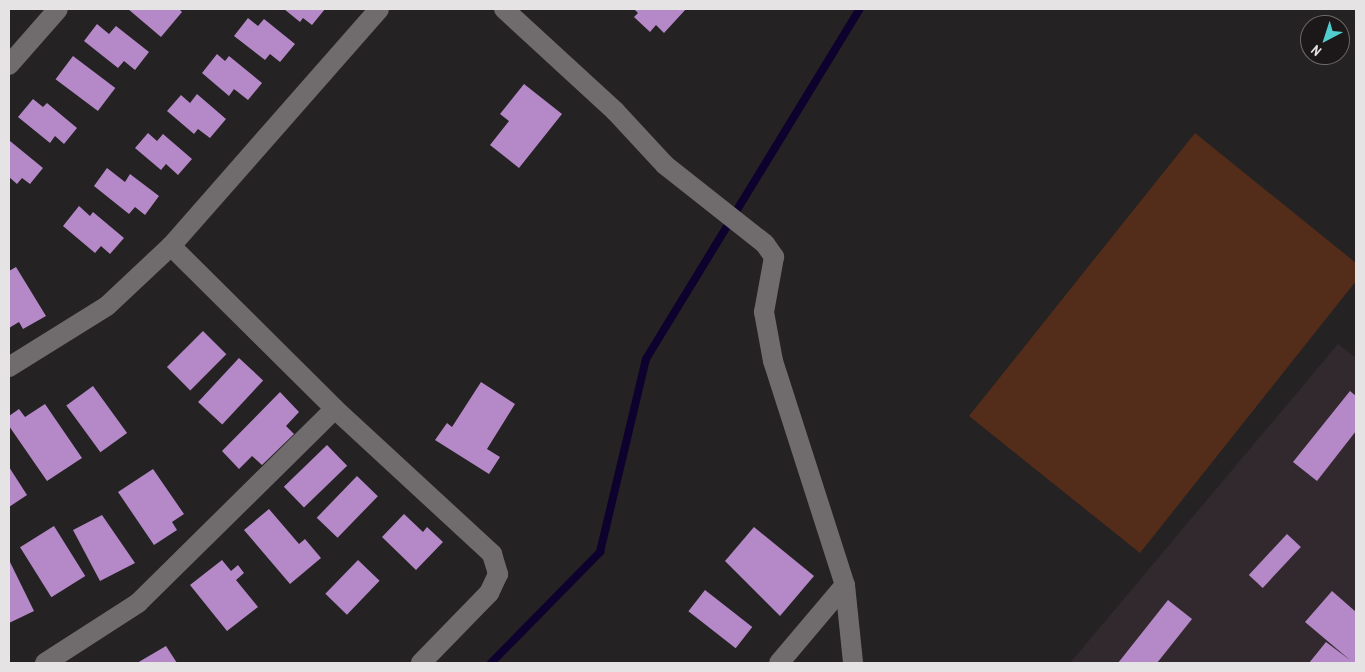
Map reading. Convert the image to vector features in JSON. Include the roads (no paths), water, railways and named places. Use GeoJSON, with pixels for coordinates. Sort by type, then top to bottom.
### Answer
{"type":"FeatureCollection","features":[{"type":"Feature","properties":{"kind":"street"},"geometry":{"type":"LineString","coordinates":[[9,64],[58,9]]}},
{"type":"Feature","properties":{"kind":"street"},"geometry":{"type":"LineString","coordinates":[[9,367],[106,306],[171,246],[379,9]]}},
{"type":"Feature","properties":{"kind":"street"},"geometry":{"type":"LineString","coordinates":[[504,9],[615,111],[664,165],[727,217],[765,244],[774,257],[764,312],[773,361],[845,585],[853,663]]}},
{"type":"Feature","properties":{"kind":"street"},"geometry":{"type":"LineString","coordinates":[[171,246],[335,409],[492,554],[498,574],[489,593],[421,663]]}},
{"type":"Feature","properties":{"kind":"street"},"geometry":{"type":"LineString","coordinates":[[45,663],[138,603],[335,409]]}},
{"type":"Feature","properties":{"kind":"street"},"geometry":{"type":"LineString","coordinates":[[779,663],[845,585]]}},
{"type":"Feature","properties":{"kind":"waterway"},"geometry":{"type":"LineString","coordinates":[[491,663],[600,552],[646,359],[860,9]]}}]}
